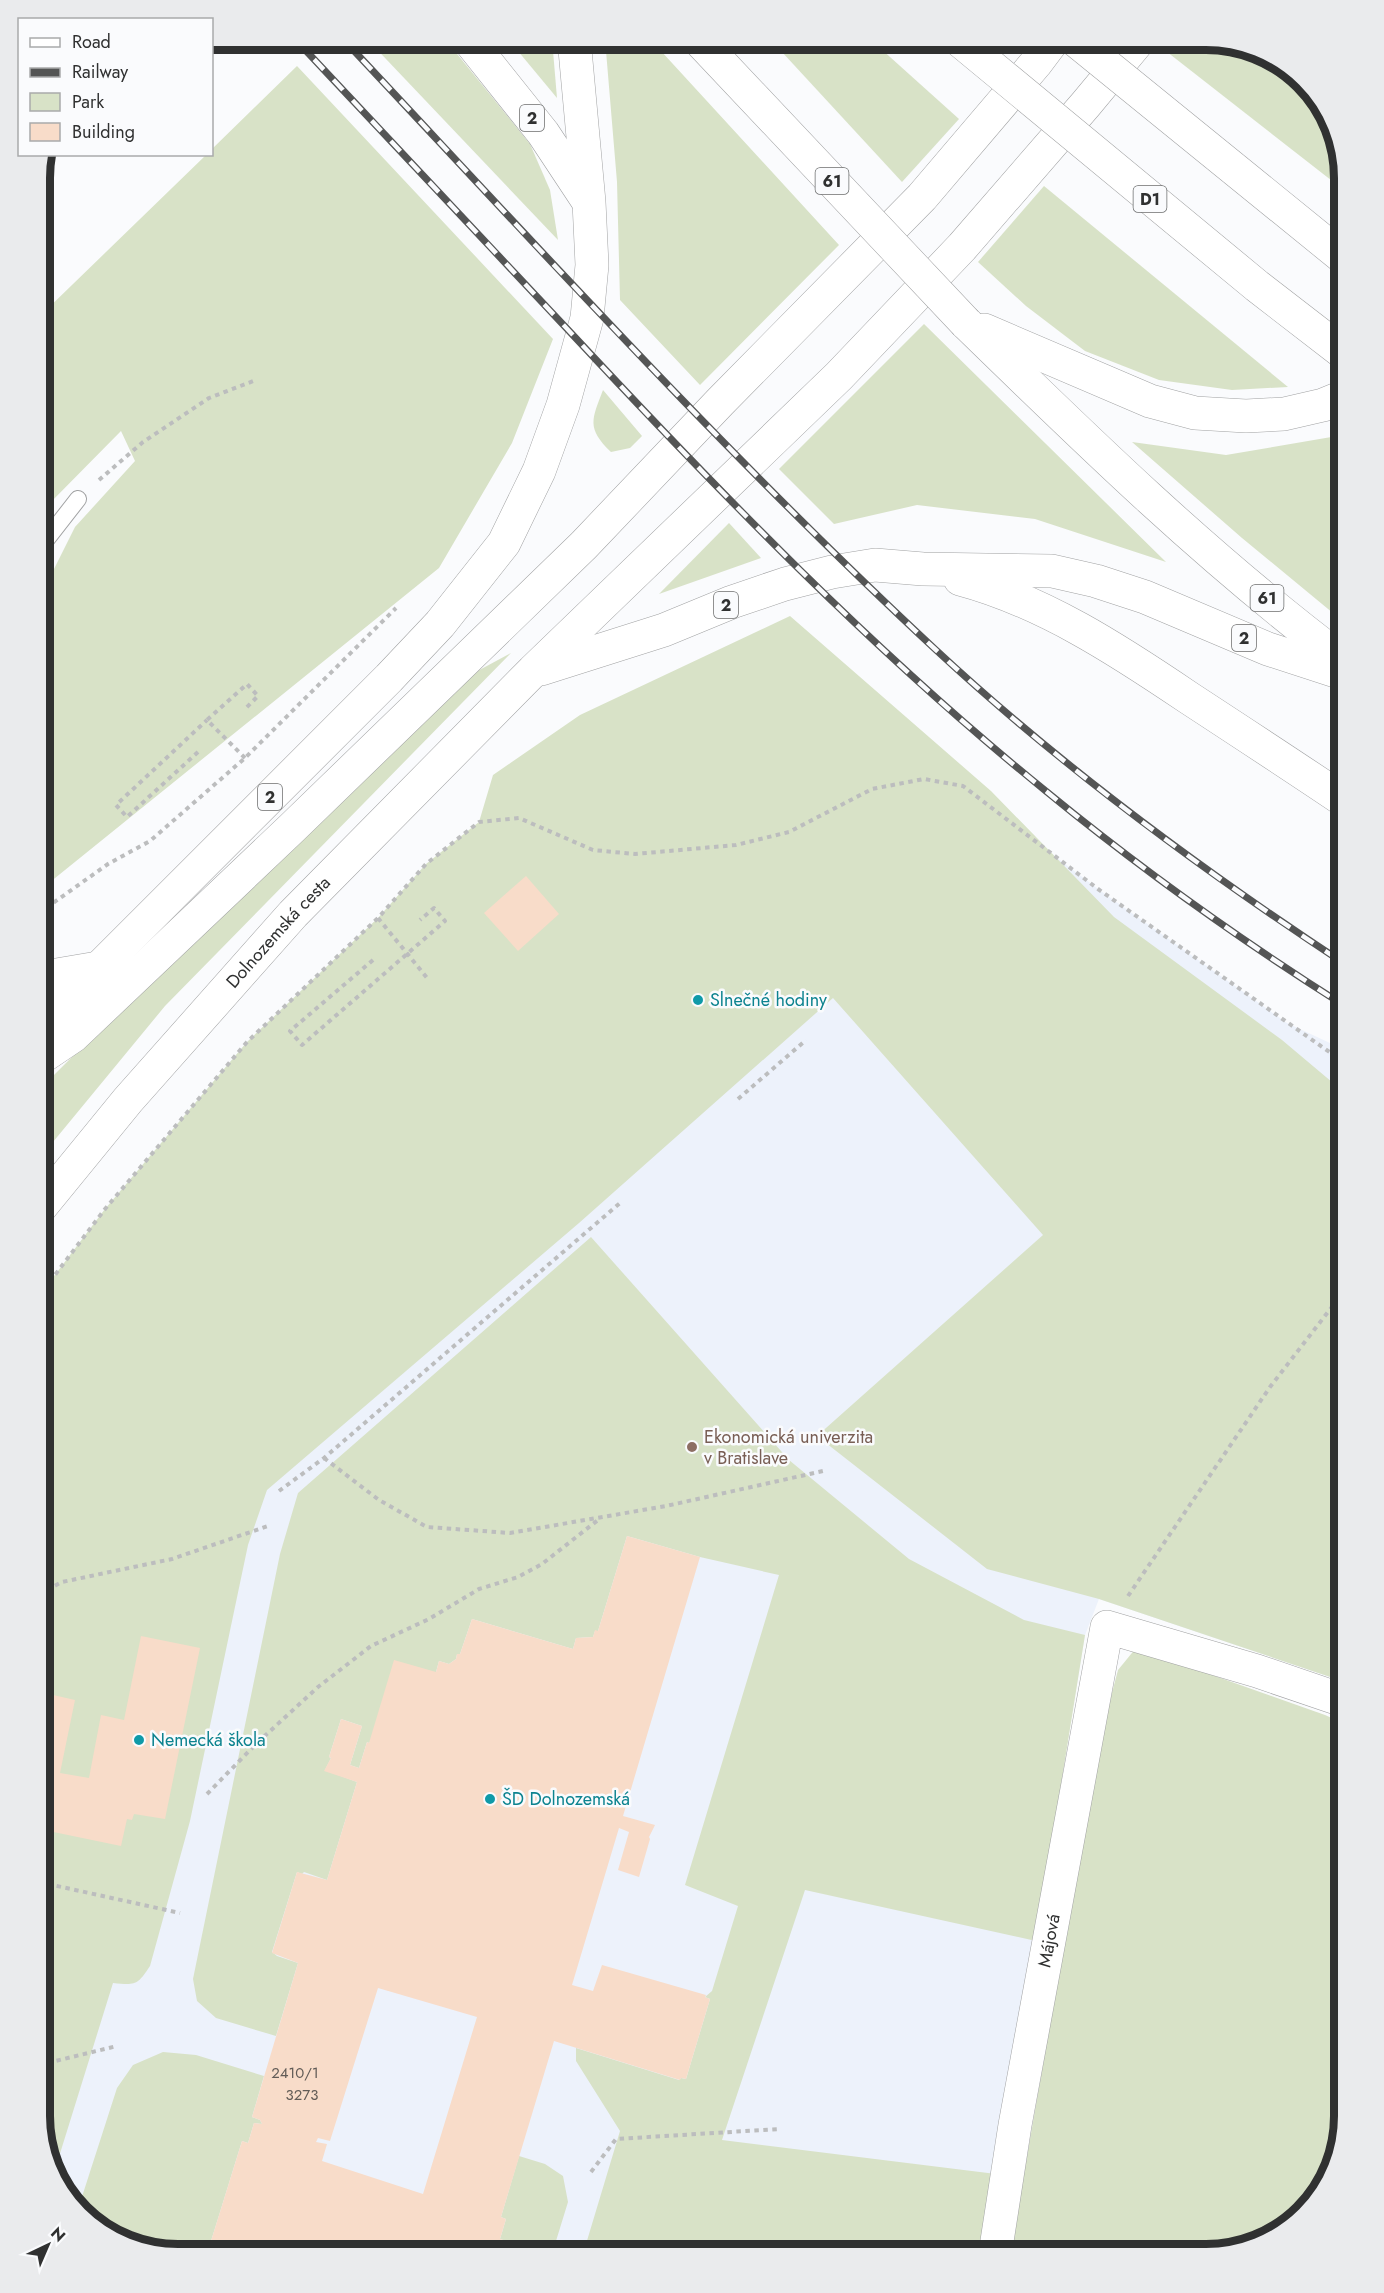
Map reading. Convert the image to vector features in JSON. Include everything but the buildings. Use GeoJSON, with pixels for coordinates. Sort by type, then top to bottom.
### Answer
{"type":"FeatureCollection","features":[{"type":"Feature","properties":{"kind":"main road","name":"2"},"geometry":{"type":"LineString","coordinates":[[50,1017],[389,678],[440,624],[504,543],[539,471],[563,405],[587,318],[592,265],[589,202],[543,133],[477,50]]}},
{"type":"Feature","properties":{"kind":"main road"},"geometry":{"type":"LineString","coordinates":[[575,50],[589,202]]}},
{"type":"Feature","properties":{"kind":"main road","name":"61"},"geometry":{"type":"LineString","coordinates":[[708,50],[966,323],[1077,431],[1189,533],[1334,653]]}},
{"type":"Feature","properties":{"kind":"main road","name":"D1"},"geometry":{"type":"LineString","coordinates":[[971,50],[1257,286],[1334,346]]}},
{"type":"Feature","properties":{"kind":"main road"},"geometry":{"type":"LineString","coordinates":[[50,1052],[73,1036],[584,545],[720,402],[922,198],[1045,50]]}},
{"type":"Feature","properties":{"kind":"main road"},"geometry":{"type":"LineString","coordinates":[[1087,50],[1334,251]]}},
{"type":"Feature","properties":{"kind":"main road","name":"Dolnozemská cesta"},"geometry":{"type":"LineString","coordinates":[[50,1196],[128,1100],[293,914],[533,671],[839,376],[962,246],[1131,50]]}},
{"type":"Feature","properties":{"kind":"main road"},"geometry":{"type":"LineString","coordinates":[[966,323],[1150,401],[1194,413],[1246,416],[1284,414],[1334,400]]}},
{"type":"Feature","properties":{"kind":"main road","name":"2"},"geometry":{"type":"LineString","coordinates":[[533,671],[664,630],[732,602],[784,584],[832,572],[875,565],[923,569],[1052,571],[1096,580],[1145,597],[1268,649],[1334,670]]}},
{"type":"Feature","properties":{"kind":"main road"},"geometry":{"type":"LineString","coordinates":[[923,569],[975,583],[1034,605],[1151,672],[1334,794]]}},
{"type":"Feature","properties":{"kind":"main road"},"geometry":{"type":"LineString","coordinates":[[50,976],[98,968]]}},
{"type":"Feature","properties":{"kind":"main road"},"geometry":{"type":"LineString","coordinates":[[1107,1627],[1257,1671],[1334,1697]]}},
{"type":"Feature","properties":{"kind":"main road","name":"Májová"},"geometry":{"type":"LineString","coordinates":[[997,2244],[1015,2125],[1107,1627]]}},
{"type":"Feature","properties":{"kind":"lane"},"geometry":{"type":"LineString","coordinates":[[50,535],[78,499]]}},
{"type":"Feature","properties":{"kind":"path"},"geometry":{"type":"LineString","coordinates":[[78,499],[143,441],[209,398],[256,380]]}},
{"type":"Feature","properties":{"kind":"path"},"geometry":{"type":"LineString","coordinates":[[50,905],[108,864],[150,842],[245,758],[396,608]]}},
{"type":"Feature","properties":{"kind":"path"},"geometry":{"type":"LineString","coordinates":[[198,752],[127,817],[116,805],[247,684],[258,696],[245,709]]}},
{"type":"Feature","properties":{"kind":"path"},"geometry":{"type":"LineString","coordinates":[[207,720],[245,758]]}},
{"type":"Feature","properties":{"kind":"path"},"geometry":{"type":"LineString","coordinates":[[50,1282],[105,1209],[247,1042],[378,918],[426,864],[479,822],[519,818],[593,850],[635,854],[736,845],[789,832],[872,789],[924,779],[963,786],[1098,889],[1334,1055]]}},
{"type":"Feature","properties":{"kind":"path"},"geometry":{"type":"LineString","coordinates":[[373,960],[290,1031],[302,1045],[445,921],[434,908],[420,920]]}},
{"type":"Feature","properties":{"kind":"path"},"geometry":{"type":"LineString","coordinates":[[378,918],[428,979]]}},
{"type":"Feature","properties":{"kind":"path"},"geometry":{"type":"LineString","coordinates":[[738,1100],[806,1040]]}},
{"type":"Feature","properties":{"kind":"path"},"geometry":{"type":"LineString","coordinates":[[279,1491],[324,1458],[620,1203]]}},
{"type":"Feature","properties":{"kind":"path"},"geometry":{"type":"LineString","coordinates":[[1107,1627],[1270,1387],[1334,1304]]}},
{"type":"Feature","properties":{"kind":"path"},"geometry":{"type":"LineString","coordinates":[[324,1458],[379,1500],[427,1527],[510,1533],[599,1519],[823,1471]]}},
{"type":"Feature","properties":{"kind":"path"},"geometry":{"type":"LineString","coordinates":[[207,1794],[256,1744],[318,1687],[371,1646],[429,1618],[479,1589],[518,1577],[542,1564],[599,1519]]}},
{"type":"Feature","properties":{"kind":"path"},"geometry":{"type":"LineString","coordinates":[[50,1588],[62,1581],[172,1559],[268,1526]]}},
{"type":"Feature","properties":{"kind":"path"},"geometry":{"type":"LineString","coordinates":[[50,1884],[180,1913]]}},
{"type":"Feature","properties":{"kind":"path"},"geometry":{"type":"LineString","coordinates":[[50,2062],[117,2046]]}},
{"type":"Feature","properties":{"kind":"path"},"geometry":{"type":"LineString","coordinates":[[591,2172],[616,2139],[779,2129]]}},
{"type":"Feature","properties":{"kind":"shaded area","name":"Ekonomická univerzita v Bratislave"},"geometry":{"type":"Polygon","coordinates":[[[963,786],[1098,889],[1287,1023],[1334,1045],[1334,1678],[1099,1599],[1085,1635],[996,2174],[1068,2151],[1193,2244],[170,2243],[137,2237],[107,2222],[81,2200],[63,2172],[56,2156],[50,2123],[50,1282],[105,1209],[247,1042],[378,918],[426,864],[963,786]]]}},
{"type":"Feature","properties":{"kind":"green space"},"geometry":{"type":"Polygon","coordinates":[[[377,50],[454,50],[530,144],[550,190],[558,240],[377,50]]]}},
{"type":"Feature","properties":{"kind":"green space"},"geometry":{"type":"Polygon","coordinates":[[[517,50],[553,50],[557,98],[517,50]]]}},
{"type":"Feature","properties":{"kind":"green space"},"geometry":{"type":"Polygon","coordinates":[[[606,50],[660,50],[839,245],[700,385],[620,300],[617,182],[606,50]]]}},
{"type":"Feature","properties":{"kind":"green space"},"geometry":{"type":"Polygon","coordinates":[[[780,50],[882,50],[959,119],[902,182],[780,50]]]}},
{"type":"Feature","properties":{"kind":"green space"},"geometry":{"type":"Polygon","coordinates":[[[1165,50],[1231,52],[1263,63],[1291,81],[1313,107],[1325,129],[1333,161],[1334,182],[1165,50]]]}},
{"type":"Feature","properties":{"kind":"green space"},"geometry":{"type":"Polygon","coordinates":[[[297,66],[553,339],[512,443],[439,568],[50,882],[50,577],[75,527],[135,461],[121,431],[50,503],[50,306],[205,156],[213,156],[213,148],[297,66]]]}},
{"type":"Feature","properties":{"kind":"green space"},"geometry":{"type":"Polygon","coordinates":[[[1044,186],[1288,387],[1232,390],[1159,380],[1085,351],[1026,306],[978,262],[1044,186]]]}},
{"type":"Feature","properties":{"kind":"green space"},"geometry":{"type":"Polygon","coordinates":[[[924,324],[1166,562],[1035,519],[917,505],[834,524],[779,469],[924,324]]]}},
{"type":"Feature","properties":{"kind":"green space"},"geometry":{"type":"Polygon","coordinates":[[[603,390],[642,436],[630,448],[611,452],[598,436],[594,416],[603,390]]]}},
{"type":"Feature","properties":{"kind":"green space"},"geometry":{"type":"Polygon","coordinates":[[[1334,437],[1334,614],[1242,538],[1132,442],[1226,455],[1334,437]]]}},
{"type":"Feature","properties":{"kind":"green space"},"geometry":{"type":"Polygon","coordinates":[[[729,523],[761,558],[659,594],[729,523]]]}},
{"type":"Feature","properties":{"kind":"green space"},"geometry":{"type":"Polygon","coordinates":[[[790,616],[991,791],[1114,917],[1282,1040],[1334,1084],[1334,1678],[1099,1599],[987,1569],[817,1436],[1043,1235],[833,998],[579,1223],[267,1490],[248,1545],[190,1821],[150,1966],[135,1983],[113,1983],[58,2160],[50,2123],[50,1282],[105,1209],[247,1042],[378,918],[426,864],[479,822],[493,775],[580,715],[790,616]]]}},
{"type":"Feature","properties":{"kind":"green space"},"geometry":{"type":"Polygon","coordinates":[[[511,653],[165,1006],[50,1146],[50,1079],[113,1016],[472,674],[511,653]]]}},
{"type":"Feature","properties":{"kind":"green space"},"geometry":{"type":"Polygon","coordinates":[[[591,1237],[789,1460],[909,1559],[1024,1620],[1085,1635],[1036,1941],[805,1890],[722,2140],[996,2174],[984,2244],[586,2243],[620,2131],[576,2061],[576,2048],[679,2080],[686,2079],[710,1999],[705,1997],[712,1991],[738,1906],[685,1885],[779,1575],[700,1557],[627,1536],[598,1631],[595,1631],[593,1637],[576,1638],[573,1649],[472,1619],[460,1654],[457,1654],[456,1659],[449,1664],[439,1661],[436,1672],[369,1743],[367,1742],[359,1768],[350,1765],[362,1726],[341,1719],[329,1757],[331,1758],[325,1770],[357,1782],[327,1880],[304,1872],[302,1874],[297,1872],[272,1952],[298,1963],[276,2036],[216,2018],[197,2001],[193,1979],[280,1554],[298,1493],[591,1237]]]}},
{"type":"Feature","properties":{"kind":"green space"},"geometry":{"type":"Polygon","coordinates":[[[1136,1648],[1334,1719],[1333,2132],[1325,2164],[1303,2200],[1277,2222],[1255,2234],[1206,2244],[1012,2244],[1100,1738],[1118,1670],[1136,1648]]]}},
{"type":"Feature","properties":{"kind":"green space"},"geometry":{"type":"Polygon","coordinates":[[[163,2052],[196,2055],[264,2076],[252,2117],[260,2120],[262,2124],[254,2123],[248,2143],[242,2141],[210,2243],[170,2243],[137,2237],[107,2222],[81,2200],[117,2088],[133,2065],[163,2052]]]}},
{"type":"Feature","properties":{"kind":"green space"},"geometry":{"type":"Polygon","coordinates":[[[519,2156],[545,2164],[563,2176],[568,2202],[555,2243],[514,2243],[500,2239],[506,2219],[501,2217],[519,2156]]]}},
{"type":"Feature","properties":{"kind":"railway"},"geometry":{"type":"LineString","coordinates":[[305,50],[684,453],[860,628],[983,739],[1119,849],[1230,930],[1334,999]]}},
{"type":"Feature","properties":{"kind":"railway"},"geometry":{"type":"LineString","coordinates":[[353,50],[634,350],[783,502],[936,650],[1033,735],[1134,816],[1238,892],[1334,957]]}},
{"type":"Feature","properties":{"kind":"place","name":"Slnečné hodiny"},"geometry":{"type":"Point","coordinates":[698,1000]}},
{"type":"Feature","properties":{"kind":"place","name":"Ekonomická univerzita v Bratislave"},"geometry":{"type":"Point","coordinates":[692,1447]}},
{"type":"Feature","properties":{"kind":"place","name":"Nemecká škola"},"geometry":{"type":"Point","coordinates":[139,1740]}},
{"type":"Feature","properties":{"kind":"place","name":"ŠD Dolnozemská"},"geometry":{"type":"Point","coordinates":[490,1799]}}]}
